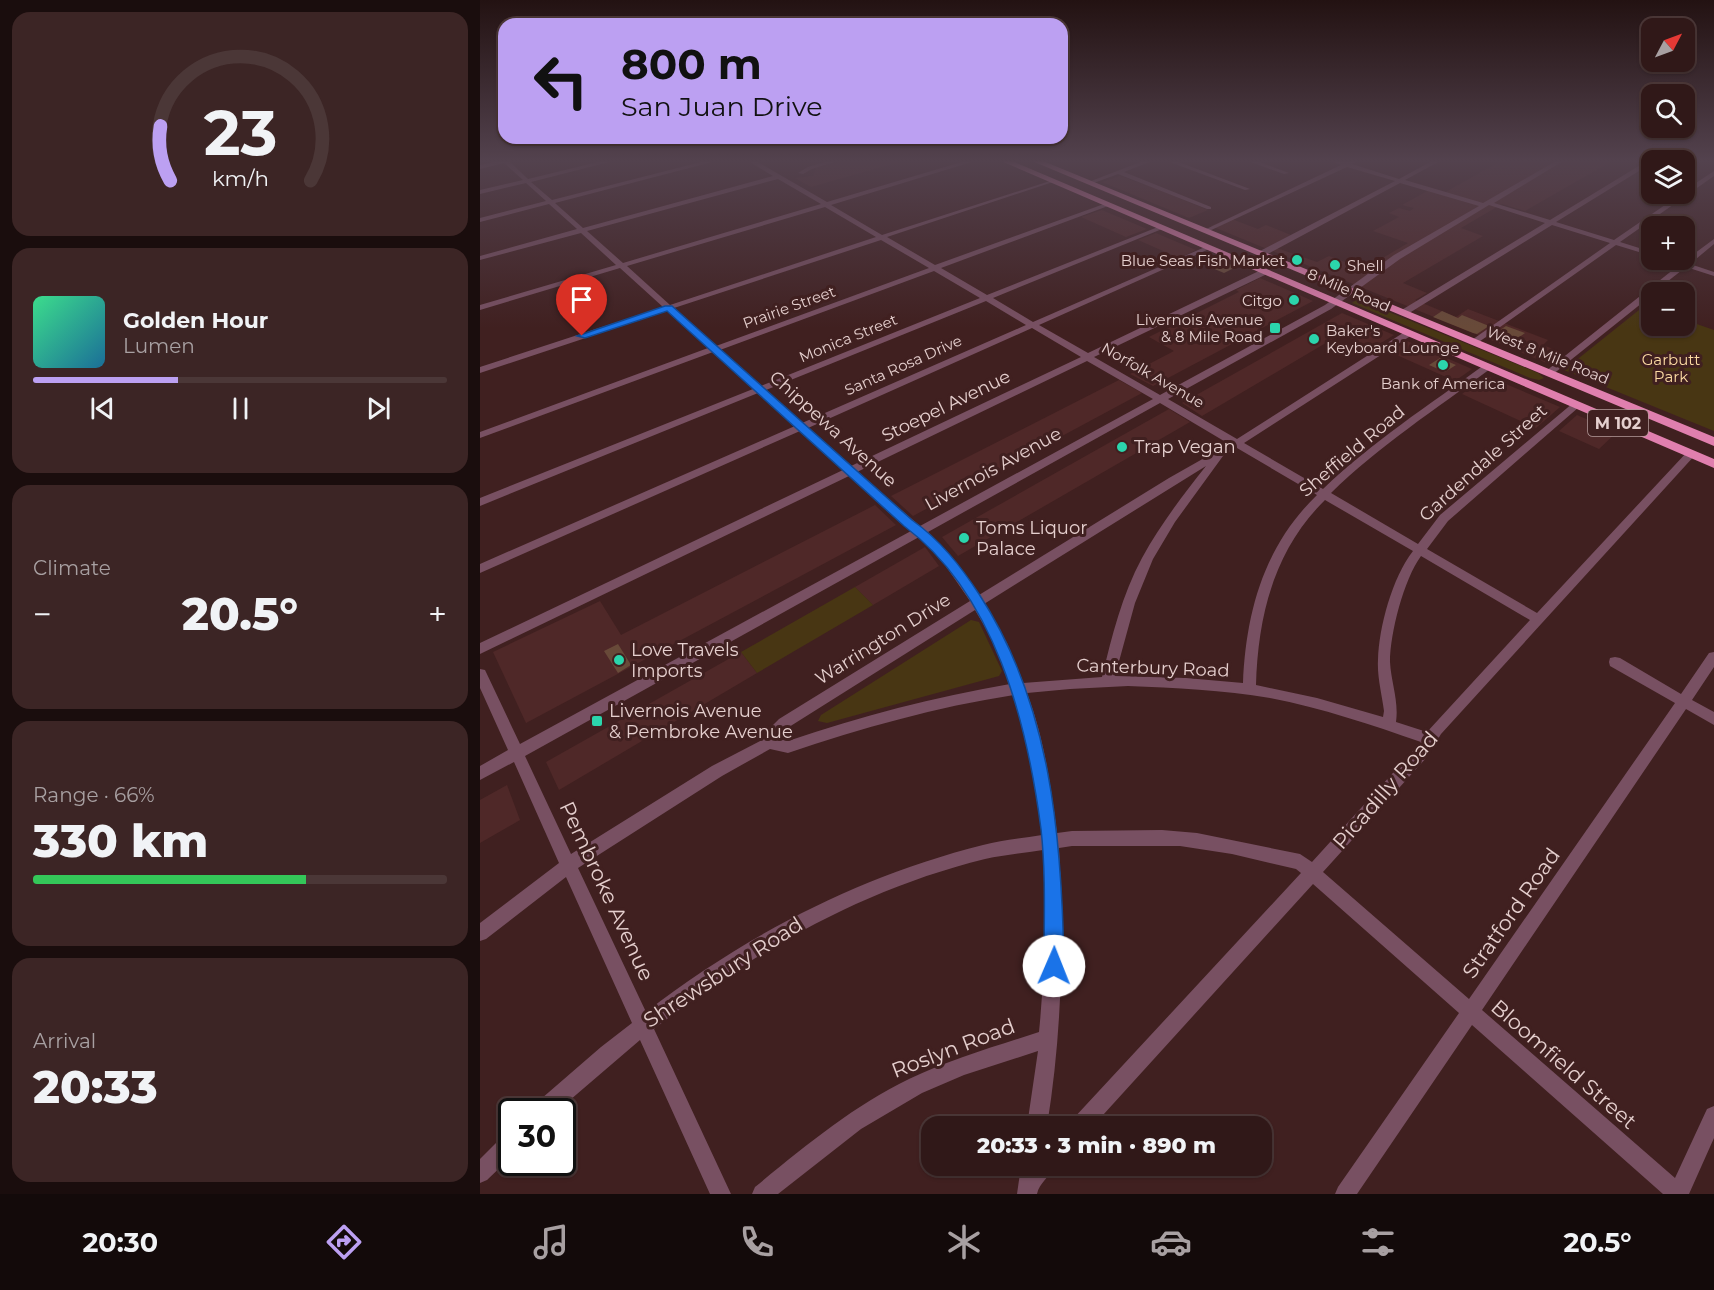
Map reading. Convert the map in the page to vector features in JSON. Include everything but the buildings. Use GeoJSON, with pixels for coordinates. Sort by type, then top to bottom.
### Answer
{"type":"FeatureCollection","features":[{"type":"Feature","properties":{"kind":"highway","name":"8 Mile Road"},"geometry":{"type":"LineString","coordinates":[[1135,217],[1714,464]]}},
{"type":"Feature","properties":{"kind":"highway"},"geometry":{"type":"LineString","coordinates":[[1140,219],[1158,217]]}},
{"type":"Feature","properties":{"kind":"highway","name":"West 8 Mile Road"},"geometry":{"type":"LineString","coordinates":[[1170,217],[1714,442]]}},
{"type":"Feature","properties":{"kind":"highway"},"geometry":{"type":"LineString","coordinates":[[1177,235],[1185,229],[1203,230]]}},
{"type":"Feature","properties":{"kind":"highway"},"geometry":{"type":"LineString","coordinates":[[1523,382],[1547,382],[1549,373]]}},
{"type":"Feature","properties":{"kind":"highway"},"geometry":{"type":"LineString","coordinates":[[1576,405],[1575,400],[1578,395],[1602,395]]}},
{"type":"Feature","properties":{"kind":"street","name":"Chippewa Avenue"},"geometry":{"type":"LineString","coordinates":[[568,217],[908,523],[920,531],[950,563],[978,602],[1010,665],[1018,687],[1037,755],[1050,841],[1054,942],[1048,1038],[1038,1116]]}},
{"type":"Feature","properties":{"kind":"street"},"geometry":{"type":"LineString","coordinates":[[480,258],[632,217]]}},
{"type":"Feature","properties":{"kind":"street"},"geometry":{"type":"LineString","coordinates":[[480,308],[788,217]]}},
{"type":"Feature","properties":{"kind":"street","name":"Norfolk Avenue"},"geometry":{"type":"LineString","coordinates":[[847,217],[1538,619]]}},
{"type":"Feature","properties":{"kind":"street"},"geometry":{"type":"LineString","coordinates":[[480,370],[943,217]]}},
{"type":"Feature","properties":{"kind":"street","name":"Prairie Street"},"geometry":{"type":"LineString","coordinates":[[480,435],[1074,217]]}},
{"type":"Feature","properties":{"kind":"street"},"geometry":{"type":"LineString","coordinates":[[1203,230],[1232,217]]}},
{"type":"Feature","properties":{"kind":"street"},"geometry":{"type":"LineString","coordinates":[[1261,254],[1332,217]]}},
{"type":"Feature","properties":{"kind":"street","name":"Livernois Avenue"},"geometry":{"type":"LineString","coordinates":[[480,773],[1334,302],[1397,257],[1465,217]]}},
{"type":"Feature","properties":{"kind":"street"},"geometry":{"type":"LineString","coordinates":[[1530,217],[1641,251]]}},
{"type":"Feature","properties":{"kind":"street"},"geometry":{"type":"LineString","coordinates":[[1403,313],[1561,217]]}},
{"type":"Feature","properties":{"kind":"street"},"geometry":{"type":"LineString","coordinates":[[1473,342],[1652,217]]}},
{"type":"Feature","properties":{"kind":"street","name":"Monica Street"},"geometry":{"type":"LineString","coordinates":[[480,502],[1160,228]]}},
{"type":"Feature","properties":{"kind":"street"},"geometry":{"type":"LineString","coordinates":[[1695,256],[1714,241]]}},
{"type":"Feature","properties":{"kind":"street","name":"Santa Rosa Drive"},"geometry":{"type":"LineString","coordinates":[[480,569],[1207,248]]}},
{"type":"Feature","properties":{"kind":"street"},"geometry":{"type":"LineString","coordinates":[[1695,267],[1714,273]]}},
{"type":"Feature","properties":{"kind":"street"},"geometry":{"type":"LineString","coordinates":[[1549,373],[1677,270]]}},
{"type":"Feature","properties":{"kind":"street","name":"Stoepel Avenue"},"geometry":{"type":"LineString","coordinates":[[480,649],[1264,272]]}},
{"type":"Feature","properties":{"kind":"street","name":"Warrington Drive"},"geometry":{"type":"LineString","coordinates":[[480,933],[569,866],[637,820],[769,742],[773,734],[784,723],[1223,452],[1409,333]]}},
{"type":"Feature","properties":{"kind":"street","name":"Sheffield Road"},"geometry":{"type":"LineString","coordinates":[[1249,690],[1256,618],[1269,575],[1293,530],[1323,493],[1369,454],[1487,367]]}},
{"type":"Feature","properties":{"kind":"street","name":"Gardendale Street"},"geometry":{"type":"LineString","coordinates":[[1389,724],[1391,711],[1384,663],[1389,623],[1400,585],[1419,549],[1444,518],[1576,405]]}},
{"type":"Feature","properties":{"kind":"street"},"geometry":{"type":"LineString","coordinates":[[1107,681],[1123,620],[1147,560],[1176,511],[1223,452]]}},
{"type":"Feature","properties":{"kind":"street","name":"Picadilly Road"},"geometry":{"type":"LineString","coordinates":[[1089,1116],[1422,753],[1436,730],[1690,454]]}},
{"type":"Feature","properties":{"kind":"street","name":"Stratford Road"},"geometry":{"type":"LineString","coordinates":[[1345,1194],[1714,657]]}},
{"type":"Feature","properties":{"kind":"street"},"geometry":{"type":"LineString","coordinates":[[1615,662],[1714,719]]}},
{"type":"Feature","properties":{"kind":"street","name":"Pembroke Avenue"},"geometry":{"type":"LineString","coordinates":[[480,674],[721,1194]]}},
{"type":"Feature","properties":{"kind":"street","name":"Canterbury Road"},"geometry":{"type":"LineString","coordinates":[[769,742],[788,747],[898,711],[954,698],[1018,687],[1107,681],[1174,683],[1249,690],[1389,724],[1431,739]]}},
{"type":"Feature","properties":{"kind":"street","name":"Shrewsbury Road"},"geometry":{"type":"LineString","coordinates":[[557,1098],[611,1049],[642,1025],[761,943],[853,895],[948,861],[1020,845],[1050,841],[1131,837],[1186,839],[1300,862],[1314,872]]}},
{"type":"Feature","properties":{"kind":"street","name":"Bloomfield Street"},"geometry":{"type":"LineString","coordinates":[[1314,872],[1678,1194]]}},
{"type":"Feature","properties":{"kind":"street","name":"Roslyn Road"},"geometry":{"type":"LineString","coordinates":[[762,1194],[831,1138],[891,1098],[951,1070],[1048,1038]]}},
{"type":"Feature","properties":{"kind":"street"},"geometry":{"type":"LineString","coordinates":[[1678,1194],[1714,1116]]}},
{"type":"Feature","properties":{"kind":"street"},"geometry":{"type":"LineString","coordinates":[[480,1173],[498,1155]]}},
{"type":"Feature","properties":{"kind":"shaded area"},"geometry":{"type":"Polygon","coordinates":[[[1081,217],[1118,217],[1147,229],[1126,237],[1081,217]]]}},
{"type":"Feature","properties":{"kind":"shaded area"},"geometry":{"type":"Polygon","coordinates":[[[1399,217],[1480,217],[1461,228],[1483,236],[1403,283],[1427,293],[1415,300],[1456,317],[1468,309],[1548,340],[1543,345],[1563,353],[1549,364],[1211,226],[1229,218],[1258,229],[1266,225],[1291,235],[1271,246],[1317,262],[1329,256],[1364,269],[1408,243],[1373,231],[1399,217]]]}},
{"type":"Feature","properties":{"kind":"shaded area"},"geometry":{"type":"Polygon","coordinates":[[[1156,233],[1196,250],[1179,258],[1138,240],[1156,233]]]}},
{"type":"Feature","properties":{"kind":"shaded area"},"geometry":{"type":"Polygon","coordinates":[[[1260,278],[1313,301],[1153,386],[1130,374],[1174,351],[1149,337],[1239,292],[1236,290],[1260,278]]]}},
{"type":"Feature","properties":{"kind":"shaded area"},"geometry":{"type":"Polygon","coordinates":[[[1342,313],[1394,335],[1373,348],[1341,334],[1202,416],[1182,403],[1342,313]]]}},
{"type":"Feature","properties":{"kind":"shaded area"},"geometry":{"type":"Polygon","coordinates":[[[1407,341],[1472,369],[1455,381],[1390,352],[1407,341]]]}},
{"type":"Feature","properties":{"kind":"shaded area"},"geometry":{"type":"Polygon","coordinates":[[[1487,376],[1560,407],[1536,428],[1462,394],[1487,376]]]}},
{"type":"Feature","properties":{"kind":"shaded area"},"geometry":{"type":"Polygon","coordinates":[[[1119,380],[1142,393],[913,516],[891,496],[1119,380]]]}},
{"type":"Feature","properties":{"kind":"shaded area"},"geometry":{"type":"Polygon","coordinates":[[[1169,409],[1190,422],[958,556],[942,537],[1169,409]]]}},
{"type":"Feature","properties":{"kind":"shaded area"},"geometry":{"type":"Polygon","coordinates":[[[1577,415],[1617,432],[1599,449],[1559,431],[1577,415]]]}},
{"type":"Feature","properties":{"kind":"shaded area"},"geometry":{"type":"Polygon","coordinates":[[[875,505],[896,525],[526,723],[493,652],[600,601],[621,635],[875,505]]]}},
{"type":"Feature","properties":{"kind":"shaded area"},"geometry":{"type":"Polygon","coordinates":[[[925,547],[939,566],[873,605],[855,587],[925,547]]]}},
{"type":"Feature","properties":{"kind":"shaded area"},"geometry":{"type":"Polygon","coordinates":[[[741,652],[757,673],[559,790],[546,762],[741,652]]]}},
{"type":"Feature","properties":{"kind":"shaded area"},"geometry":{"type":"Polygon","coordinates":[[[507,785],[520,820],[480,843],[480,800],[507,785]]]}},
{"type":"Feature","properties":{"kind":"green space"},"geometry":{"type":"Polygon","coordinates":[[[1357,299],[1538,373],[1544,378],[1539,380],[1530,378],[1352,303],[1357,299]]]}},
{"type":"Feature","properties":{"kind":"green space","name":"Garbutt Park"},"geometry":{"type":"Polygon","coordinates":[[[1641,308],[1641,336],[1695,336],[1695,323],[1714,330],[1714,431],[1564,370],[1641,308]]]}},
{"type":"Feature","properties":{"kind":"green space"},"geometry":{"type":"Polygon","coordinates":[[[855,587],[873,605],[757,673],[741,652],[855,587]]]}},
{"type":"Feature","properties":{"kind":"green space"},"geometry":{"type":"Polygon","coordinates":[[[971,620],[979,622],[1002,671],[999,676],[827,723],[818,721],[821,715],[971,620]]]}},
{"type":"Feature","properties":{"kind":"place","name":"Blue Seas Fish Market"},"geometry":{"type":"Point","coordinates":[1297,260]}},
{"type":"Feature","properties":{"kind":"place","name":"Shell"},"geometry":{"type":"Point","coordinates":[1335,265]}},
{"type":"Feature","properties":{"kind":"place","name":"Citgo"},"geometry":{"type":"Point","coordinates":[1294,300]}},
{"type":"Feature","properties":{"kind":"place","name":"Livernois Avenue & 8 Mile Road"},"geometry":{"type":"Point","coordinates":[1275,328]}},
{"type":"Feature","properties":{"kind":"place","name":"Baker's Keyboard Lounge"},"geometry":{"type":"Point","coordinates":[1314,339]}},
{"type":"Feature","properties":{"kind":"place","name":"Bank of America"},"geometry":{"type":"Point","coordinates":[1443,365]}},
{"type":"Feature","properties":{"kind":"place","name":"Trap Vegan"},"geometry":{"type":"Point","coordinates":[1122,447]}},
{"type":"Feature","properties":{"kind":"place","name":"Toms Liquor Palace"},"geometry":{"type":"Point","coordinates":[964,538]}},
{"type":"Feature","properties":{"kind":"place","name":"Love Travels Imports"},"geometry":{"type":"Point","coordinates":[619,660]}},
{"type":"Feature","properties":{"kind":"place","name":"Livernois Avenue & Pembroke Avenue"},"geometry":{"type":"Point","coordinates":[597,721]}},
{"type":"Feature","properties":{"kind":"route"},"geometry":{"type":"LineString","coordinates":[[582,336],[668,308],[908,523],[929,539],[962,579],[989,621],[1014,673],[1029,718],[1044,790],[1049,830],[1054,890],[1054,966]]}}]}
